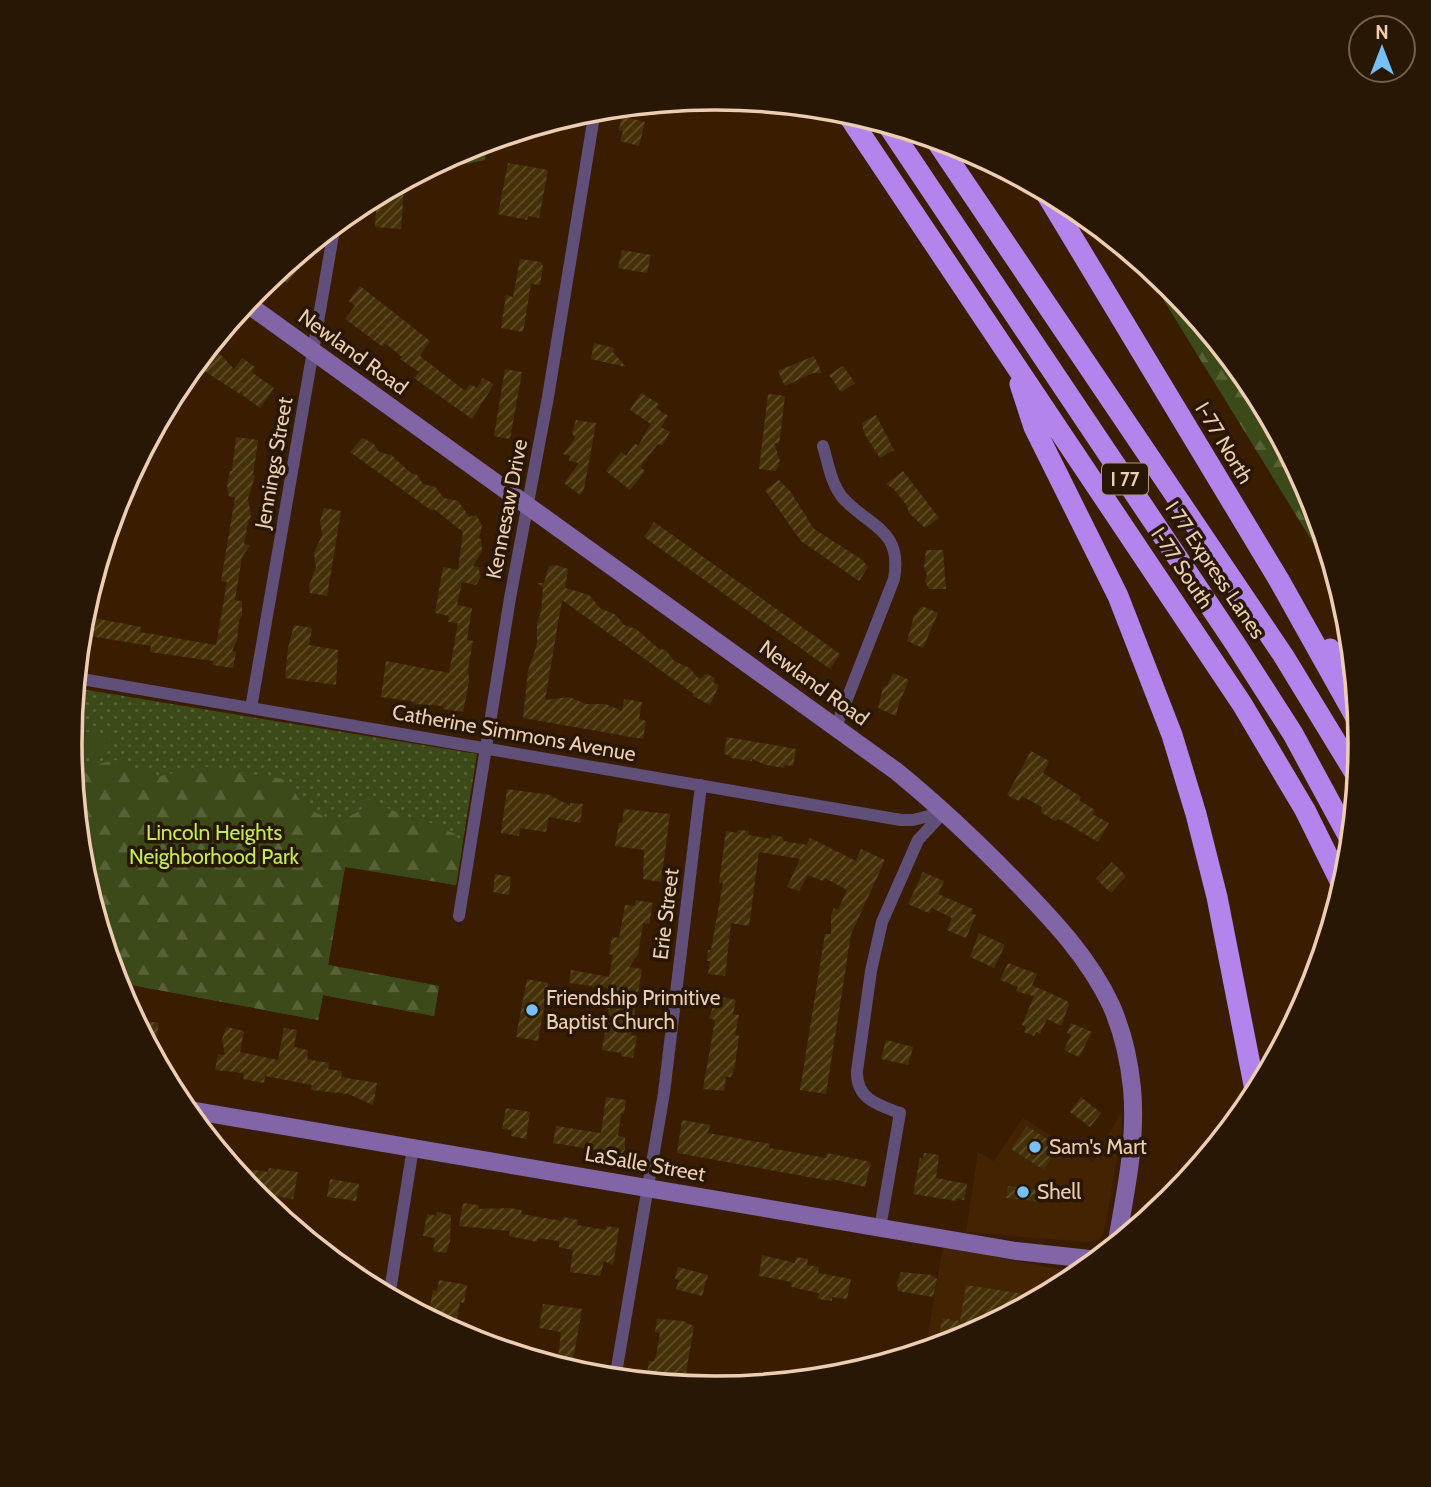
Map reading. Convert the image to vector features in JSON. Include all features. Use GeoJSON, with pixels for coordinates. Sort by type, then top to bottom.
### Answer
{"type":"FeatureCollection","features":[{"type":"Feature","properties":{"kind":"highway","name":"I-77 South"},"geometry":{"type":"LineString","coordinates":[[855,126],[1242,704],[1293,788],[1336,872]]}},
{"type":"Feature","properties":{"kind":"highway","name":"I 77 Express Lanes"},"geometry":{"type":"LineString","coordinates":[[896,137],[1243,656],[1304,754],[1343,826]]}},
{"type":"Feature","properties":{"kind":"highway","name":"I 77 Express Lanes"},"geometry":{"type":"LineString","coordinates":[[945,153],[1264,626],[1348,762]]}},
{"type":"Feature","properties":{"kind":"highway","name":"I-77 North"},"geometry":{"type":"LineString","coordinates":[[1056,210],[1279,580],[1347,701]]}},
{"type":"Feature","properties":{"kind":"highway"},"geometry":{"type":"LineString","coordinates":[[1012,359],[1034,427],[1118,596],[1172,735],[1217,897],[1253,1078]]}},
{"type":"Feature","properties":{"kind":"highway"},"geometry":{"type":"LineString","coordinates":[[1279,580],[1344,667]]}},
{"type":"Feature","properties":{"kind":"street","name":"Kennesaw Drive"},"geometry":{"type":"LineString","coordinates":[[459,916],[593,122]]}},
{"type":"Feature","properties":{"kind":"street","name":"Jennings Street"},"geometry":{"type":"LineString","coordinates":[[251,708],[332,239]]}},
{"type":"Feature","properties":{"kind":"street","name":"Newland Road"},"geometry":{"type":"LineString","coordinates":[[255,309],[896,771],[1005,870],[1060,929],[1087,964],[1110,1003],[1125,1044],[1132,1091],[1132,1143],[1118,1232]]}},
{"type":"Feature","properties":{"kind":"street"},"geometry":{"type":"LineString","coordinates":[[823,446],[834,484],[846,501],[886,534],[896,563],[894,579],[836,727]]}},
{"type":"Feature","properties":{"kind":"street","name":"Catherine Simmons Avenue"},"geometry":{"type":"LineString","coordinates":[[86,680],[901,820],[914,820],[944,812]]}},
{"type":"Feature","properties":{"kind":"street","name":"Erie Street"},"geometry":{"type":"LineString","coordinates":[[617,1369],[664,1093],[701,785]]}},
{"type":"Feature","properties":{"kind":"street"},"geometry":{"type":"LineString","coordinates":[[880,1228],[900,1112],[877,1105],[867,1098],[858,1083],[857,1071],[871,971],[882,922],[918,840],[944,812]]}},
{"type":"Feature","properties":{"kind":"street","name":"LaSalle Street"},"geometry":{"type":"LineString","coordinates":[[201,1112],[1016,1251],[1084,1258]]}},
{"type":"Feature","properties":{"kind":"street"},"geometry":{"type":"LineString","coordinates":[[390,1286],[413,1148]]}},
{"type":"Feature","properties":{"kind":"street"},"geometry":{"type":"LineString","coordinates":[[1123,1203],[1129,1224]]}},
{"type":"Feature","properties":{"kind":"shaded area"},"geometry":{"type":"Polygon","coordinates":[[[1121,1112],[1122,1131],[1104,1232],[1098,1240],[1086,1242],[966,1232],[978,1152],[994,1161],[1023,1118],[1093,1162],[1121,1112]]]}},
{"type":"Feature","properties":{"kind":"shaded area"},"geometry":{"type":"Polygon","coordinates":[[[943,1246],[1066,1271],[996,1311],[927,1340],[943,1246]]]}},
{"type":"Feature","properties":{"kind":"green space"},"geometry":{"type":"Polygon","coordinates":[[[486,153],[485,160],[456,166],[486,153]]]}},
{"type":"Feature","properties":{"kind":"green space"},"geometry":{"type":"Polygon","coordinates":[[[1158,292],[1218,358],[1264,427],[1301,501],[1319,552],[1158,292]]]}},
{"type":"Feature","properties":{"kind":"green space","name":"Lincoln Heights Neighborhood Park"},"geometry":{"type":"Polygon","coordinates":[[[85,690],[477,754],[456,885],[345,866],[328,965],[439,986],[434,1016],[323,995],[318,1020],[129,985],[94,867],[84,785],[82,744],[85,690]]]}},
{"type":"Feature","properties":{"kind":"green space"},"geometry":{"type":"Polygon","coordinates":[[[83,731],[110,736],[107,756],[82,752],[83,731]]]}},
{"type":"Feature","properties":{"kind":"green space","name":"Lincoln Heights Neighborhood Park"},"geometry":{"type":"Polygon","coordinates":[[[116,760],[161,776],[201,766],[283,779],[305,805],[322,816],[342,818],[353,815],[361,810],[367,798],[402,815],[426,821],[455,834],[462,849],[456,885],[345,867],[328,965],[439,986],[434,1016],[323,995],[318,1020],[129,985],[94,867],[83,765],[90,766],[116,760]]]}},
{"type":"Feature","properties":{"kind":"building"},"geometry":{"type":"Polygon","coordinates":[[[622,118],[645,122],[639,146],[620,141],[623,131],[619,130],[622,118]]]}},
{"type":"Feature","properties":{"kind":"building"},"geometry":{"type":"Polygon","coordinates":[[[508,163],[548,170],[539,218],[528,216],[527,220],[498,214],[508,163]]]}},
{"type":"Feature","properties":{"kind":"building"},"geometry":{"type":"Polygon","coordinates":[[[404,193],[401,229],[375,227],[376,209],[404,193]]]}},
{"type":"Feature","properties":{"kind":"building"},"geometry":{"type":"Polygon","coordinates":[[[622,250],[651,255],[647,273],[618,268],[622,250]]]}},
{"type":"Feature","properties":{"kind":"building"},"geometry":{"type":"Polygon","coordinates":[[[520,259],[541,262],[543,266],[540,285],[531,284],[523,332],[501,328],[506,295],[513,297],[520,259]]]}},
{"type":"Feature","properties":{"kind":"building"},"geometry":{"type":"Polygon","coordinates":[[[303,263],[287,283],[284,281],[303,263]]]}},
{"type":"Feature","properties":{"kind":"building"},"geometry":{"type":"Polygon","coordinates":[[[360,286],[430,341],[420,356],[465,391],[470,384],[477,388],[483,378],[494,384],[472,419],[414,378],[419,372],[400,359],[402,357],[385,343],[383,347],[345,319],[355,306],[349,301],[360,286]]]}},
{"type":"Feature","properties":{"kind":"building"},"geometry":{"type":"Polygon","coordinates":[[[594,343],[614,348],[613,352],[626,367],[591,359],[594,343]]]}},
{"type":"Feature","properties":{"kind":"building"},"geometry":{"type":"Polygon","coordinates":[[[218,352],[234,369],[242,358],[255,367],[251,372],[274,388],[260,408],[242,395],[242,391],[240,394],[204,371],[218,352]]]}},
{"type":"Feature","properties":{"kind":"building"},"geometry":{"type":"Polygon","coordinates":[[[814,356],[822,373],[813,373],[785,386],[778,371],[814,356]]]}},
{"type":"Feature","properties":{"kind":"building"},"geometry":{"type":"Polygon","coordinates":[[[843,366],[855,383],[841,392],[829,375],[843,366]]]}},
{"type":"Feature","properties":{"kind":"building"},"geometry":{"type":"Polygon","coordinates":[[[505,369],[522,372],[510,439],[494,436],[505,369]]]}},
{"type":"Feature","properties":{"kind":"building"},"geometry":{"type":"Polygon","coordinates":[[[641,393],[659,404],[656,408],[668,416],[661,427],[670,432],[662,445],[658,444],[640,467],[645,471],[630,490],[606,471],[621,452],[626,456],[635,443],[638,446],[651,424],[630,410],[641,393]]]}},
{"type":"Feature","properties":{"kind":"building"},"geometry":{"type":"Polygon","coordinates":[[[768,394],[785,396],[779,444],[774,443],[780,461],[776,471],[759,469],[768,394]]]}},
{"type":"Feature","properties":{"kind":"building"},"geometry":{"type":"Polygon","coordinates":[[[876,415],[894,450],[880,458],[864,433],[862,423],[876,415]]]}},
{"type":"Feature","properties":{"kind":"building"},"geometry":{"type":"Polygon","coordinates":[[[576,420],[596,423],[584,489],[580,495],[564,483],[579,463],[569,461],[570,456],[563,454],[575,439],[572,432],[576,420]]]}},
{"type":"Feature","properties":{"kind":"building"},"geometry":{"type":"Polygon","coordinates":[[[236,437],[258,440],[255,476],[248,498],[251,517],[244,544],[250,545],[242,557],[235,600],[242,601],[242,615],[232,651],[236,652],[233,668],[213,665],[213,661],[150,652],[151,646],[92,636],[94,618],[141,627],[140,632],[216,645],[227,582],[221,581],[235,498],[229,496],[227,485],[232,471],[236,437]]]}},
{"type":"Feature","properties":{"kind":"building"},"geometry":{"type":"Polygon","coordinates":[[[362,438],[373,443],[379,452],[391,455],[417,475],[423,484],[435,487],[444,498],[458,501],[469,517],[476,515],[482,525],[479,539],[482,551],[473,566],[479,567],[480,578],[476,585],[462,582],[457,605],[472,608],[467,640],[473,641],[463,712],[443,709],[443,706],[381,697],[386,661],[449,673],[458,623],[448,622],[449,616],[435,613],[443,567],[458,570],[463,532],[350,452],[362,438]]]}},
{"type":"Feature","properties":{"kind":"building"},"geometry":{"type":"Polygon","coordinates":[[[903,471],[939,518],[925,528],[909,513],[894,489],[886,484],[903,471]]]}},
{"type":"Feature","properties":{"kind":"building"},"geometry":{"type":"Polygon","coordinates":[[[779,480],[790,491],[814,529],[861,559],[868,567],[859,581],[801,541],[765,490],[779,480]]]}},
{"type":"Feature","properties":{"kind":"building"},"geometry":{"type":"Polygon","coordinates":[[[324,508],[341,511],[327,596],[310,593],[309,586],[316,567],[314,553],[322,535],[320,521],[324,508]]]}},
{"type":"Feature","properties":{"kind":"building"},"geometry":{"type":"Polygon","coordinates":[[[654,522],[840,654],[830,669],[644,537],[654,522]]]}},
{"type":"Feature","properties":{"kind":"building"},"geometry":{"type":"Polygon","coordinates":[[[926,550],[943,550],[946,589],[929,589],[925,581],[926,550]]]}},
{"type":"Feature","properties":{"kind":"building"},"geometry":{"type":"Polygon","coordinates":[[[549,566],[568,569],[565,588],[589,595],[600,608],[616,615],[624,625],[636,629],[659,649],[666,650],[674,661],[690,668],[699,679],[707,674],[715,678],[713,683],[719,685],[710,705],[693,696],[694,694],[562,600],[545,700],[569,697],[586,704],[606,704],[622,711],[624,699],[642,702],[639,719],[646,721],[643,739],[523,718],[528,671],[537,644],[537,623],[541,612],[543,587],[537,583],[544,583],[549,566]]]}},
{"type":"Feature","properties":{"kind":"building"},"geometry":{"type":"Polygon","coordinates":[[[922,606],[938,613],[923,648],[907,641],[914,616],[922,606]]]}},
{"type":"Feature","properties":{"kind":"building"},"geometry":{"type":"Polygon","coordinates":[[[294,625],[312,628],[309,645],[338,650],[336,685],[285,678],[294,625]]]}},
{"type":"Feature","properties":{"kind":"building"},"geometry":{"type":"Polygon","coordinates":[[[893,673],[909,680],[896,716],[878,708],[883,688],[893,673]]]}},
{"type":"Feature","properties":{"kind":"building"},"geometry":{"type":"Polygon","coordinates":[[[727,737],[796,749],[793,766],[785,765],[784,768],[752,759],[731,758],[724,754],[727,737]]]}},
{"type":"Feature","properties":{"kind":"building"},"geometry":{"type":"Polygon","coordinates":[[[1031,751],[1049,761],[1043,773],[1081,797],[1079,800],[1095,810],[1092,814],[1109,823],[1098,842],[1059,819],[1055,821],[1041,812],[1042,807],[1022,796],[1019,801],[1007,795],[1031,751]]]}},
{"type":"Feature","properties":{"kind":"building"},"geometry":{"type":"Polygon","coordinates":[[[507,789],[550,795],[570,806],[570,803],[583,804],[580,823],[549,817],[546,832],[520,828],[519,836],[501,833],[507,789]]]}},
{"type":"Feature","properties":{"kind":"building"},"geometry":{"type":"Polygon","coordinates":[[[624,809],[670,814],[661,882],[643,879],[644,850],[615,846],[624,809]]]}},
{"type":"Feature","properties":{"kind":"building"},"geometry":{"type":"Polygon","coordinates":[[[738,830],[749,831],[748,835],[771,839],[772,835],[778,836],[783,837],[783,841],[807,845],[810,838],[856,861],[861,849],[885,860],[851,934],[826,1094],[800,1090],[825,934],[831,934],[831,916],[834,908],[838,910],[847,890],[825,878],[823,881],[808,875],[799,891],[787,887],[800,859],[759,852],[749,926],[731,923],[725,976],[708,974],[708,950],[711,950],[723,883],[719,883],[726,831],[737,833],[738,830]]]}},
{"type":"Feature","properties":{"kind":"building"},"geometry":{"type":"Polygon","coordinates":[[[1112,862],[1126,876],[1111,893],[1096,879],[1112,862]]]}},
{"type":"Feature","properties":{"kind":"building"},"geometry":{"type":"Polygon","coordinates":[[[923,872],[944,881],[938,894],[973,909],[971,913],[976,915],[966,938],[947,930],[952,918],[932,908],[929,913],[908,904],[923,872]]]}},
{"type":"Feature","properties":{"kind":"building"},"geometry":{"type":"Polygon","coordinates":[[[495,874],[511,877],[509,895],[493,892],[495,874]]]}},
{"type":"Feature","properties":{"kind":"building"},"geometry":{"type":"Polygon","coordinates":[[[636,900],[653,903],[649,924],[643,923],[638,954],[629,967],[642,969],[631,1035],[637,1036],[633,1058],[602,1050],[609,1009],[604,1008],[608,988],[569,983],[571,970],[609,977],[613,955],[609,954],[612,937],[619,938],[625,905],[635,906],[636,900]]]}},
{"type":"Feature","properties":{"kind":"building"},"geometry":{"type":"Polygon","coordinates":[[[979,933],[1005,945],[994,968],[970,957],[979,933]]]}},
{"type":"Feature","properties":{"kind":"building"},"geometry":{"type":"Polygon","coordinates":[[[1008,963],[1037,974],[1032,985],[1067,1001],[1069,1004],[1061,1026],[1047,1019],[1040,1034],[1036,1032],[1034,1036],[1024,1032],[1026,1027],[1022,1025],[1034,996],[1016,991],[1018,987],[1000,980],[1008,963]]]}},
{"type":"Feature","properties":{"kind":"building","name":"Friendship Primitive Baptist Church"},"geometry":{"type":"Polygon","coordinates":[[[527,979],[548,983],[538,1041],[516,1037],[527,979]]]}},
{"type":"Feature","properties":{"kind":"building"},"geometry":{"type":"Polygon","coordinates":[[[717,996],[736,1000],[733,1014],[739,1015],[735,1035],[739,1036],[735,1065],[731,1077],[726,1077],[724,1091],[703,1089],[715,1020],[709,1018],[717,996]]]}},
{"type":"Feature","properties":{"kind":"building"},"geometry":{"type":"Polygon","coordinates":[[[147,1021],[159,1023],[156,1040],[147,1021]]]}},
{"type":"Feature","properties":{"kind":"building"},"geometry":{"type":"Polygon","coordinates":[[[1071,1023],[1092,1032],[1079,1057],[1064,1050],[1071,1035],[1067,1033],[1071,1023]]]}},
{"type":"Feature","properties":{"kind":"building"},"geometry":{"type":"Polygon","coordinates":[[[227,1027],[244,1031],[240,1052],[278,1060],[284,1028],[297,1030],[294,1047],[308,1050],[307,1059],[329,1063],[328,1069],[342,1071],[341,1077],[377,1083],[373,1105],[348,1094],[311,1090],[312,1085],[265,1076],[264,1083],[243,1079],[244,1073],[215,1070],[218,1054],[225,1055],[222,1039],[227,1027]]]}},
{"type":"Feature","properties":{"kind":"building"},"geometry":{"type":"Polygon","coordinates":[[[886,1040],[913,1047],[908,1065],[881,1059],[886,1040]]]}},
{"type":"Feature","properties":{"kind":"building"},"geometry":{"type":"Polygon","coordinates":[[[606,1097],[626,1100],[618,1136],[625,1137],[622,1154],[553,1143],[556,1126],[601,1133],[606,1097]]]}},
{"type":"Feature","properties":{"kind":"building"},"geometry":{"type":"Polygon","coordinates":[[[1081,1097],[1101,1113],[1090,1127],[1070,1112],[1081,1097]]]}},
{"type":"Feature","properties":{"kind":"building"},"geometry":{"type":"Polygon","coordinates":[[[506,1108],[530,1112],[526,1139],[511,1136],[512,1130],[502,1129],[506,1108]]]}},
{"type":"Feature","properties":{"kind":"building"},"geometry":{"type":"Polygon","coordinates":[[[682,1120],[710,1125],[708,1133],[770,1144],[769,1148],[826,1158],[827,1153],[871,1162],[865,1187],[677,1153],[682,1120]]]}},
{"type":"Feature","properties":{"kind":"building","name":"Sam's Mart"},"geometry":{"type":"Polygon","coordinates":[[[1027,1126],[1058,1146],[1044,1170],[1011,1149],[1027,1126]]]}},
{"type":"Feature","properties":{"kind":"building"},"geometry":{"type":"Polygon","coordinates":[[[924,1153],[939,1155],[936,1178],[967,1184],[964,1200],[913,1194],[920,1158],[923,1159],[924,1153]]]}},
{"type":"Feature","properties":{"kind":"building"},"geometry":{"type":"Polygon","coordinates":[[[269,1168],[298,1172],[293,1199],[272,1195],[247,1169],[268,1172],[269,1168]]]}},
{"type":"Feature","properties":{"kind":"building"},"geometry":{"type":"Polygon","coordinates":[[[330,1179],[359,1184],[356,1201],[327,1197],[330,1179]]]}},
{"type":"Feature","properties":{"kind":"building"},"geometry":{"type":"Polygon","coordinates":[[[1008,1186],[1043,1190],[1042,1202],[1006,1198],[1008,1186]]]}},
{"type":"Feature","properties":{"kind":"building"},"geometry":{"type":"Polygon","coordinates":[[[463,1203],[479,1205],[478,1209],[522,1210],[521,1214],[562,1221],[563,1217],[578,1220],[577,1225],[606,1230],[606,1226],[619,1228],[613,1265],[604,1261],[600,1276],[570,1272],[573,1250],[559,1247],[559,1241],[538,1238],[537,1242],[509,1236],[510,1231],[459,1226],[463,1203]]]}},
{"type":"Feature","properties":{"kind":"building"},"geometry":{"type":"Polygon","coordinates":[[[437,1212],[451,1215],[450,1241],[446,1253],[433,1251],[435,1238],[423,1236],[427,1214],[436,1216],[437,1212]]]}},
{"type":"Feature","properties":{"kind":"building"},"geometry":{"type":"Polygon","coordinates":[[[762,1255],[795,1263],[796,1257],[808,1259],[807,1265],[819,1267],[818,1273],[851,1279],[847,1299],[818,1299],[819,1293],[791,1287],[792,1282],[759,1276],[762,1255]]]}},
{"type":"Feature","properties":{"kind":"building"},"geometry":{"type":"Polygon","coordinates":[[[678,1267],[708,1275],[702,1296],[676,1289],[679,1280],[675,1279],[678,1267]]]}},
{"type":"Feature","properties":{"kind":"building"},"geometry":{"type":"Polygon","coordinates":[[[901,1272],[931,1275],[937,1279],[933,1297],[898,1291],[897,1283],[901,1272]]]}},
{"type":"Feature","properties":{"kind":"building"},"geometry":{"type":"Polygon","coordinates":[[[439,1280],[467,1285],[464,1303],[460,1302],[456,1321],[430,1308],[433,1290],[437,1291],[439,1280]]]}},
{"type":"Feature","properties":{"kind":"building"},"geometry":{"type":"Polygon","coordinates":[[[966,1285],[1027,1295],[940,1336],[942,1318],[960,1321],[966,1285]]]}},
{"type":"Feature","properties":{"kind":"building"},"geometry":{"type":"Polygon","coordinates":[[[543,1304],[582,1309],[573,1360],[558,1357],[561,1332],[539,1328],[543,1304]]]}},
{"type":"Feature","properties":{"kind":"building"},"geometry":{"type":"Polygon","coordinates":[[[657,1319],[683,1321],[694,1326],[686,1373],[683,1375],[647,1372],[649,1361],[654,1361],[656,1356],[660,1333],[655,1332],[657,1319]]]}},
{"type":"Feature","properties":{"kind":"place","name":"Friendship Primitive Baptist Church"},"geometry":{"type":"Point","coordinates":[532,1010]}},
{"type":"Feature","properties":{"kind":"place","name":"Sam's Mart"},"geometry":{"type":"Point","coordinates":[1035,1147]}},
{"type":"Feature","properties":{"kind":"place","name":"Shell"},"geometry":{"type":"Point","coordinates":[1023,1192]}}]}
